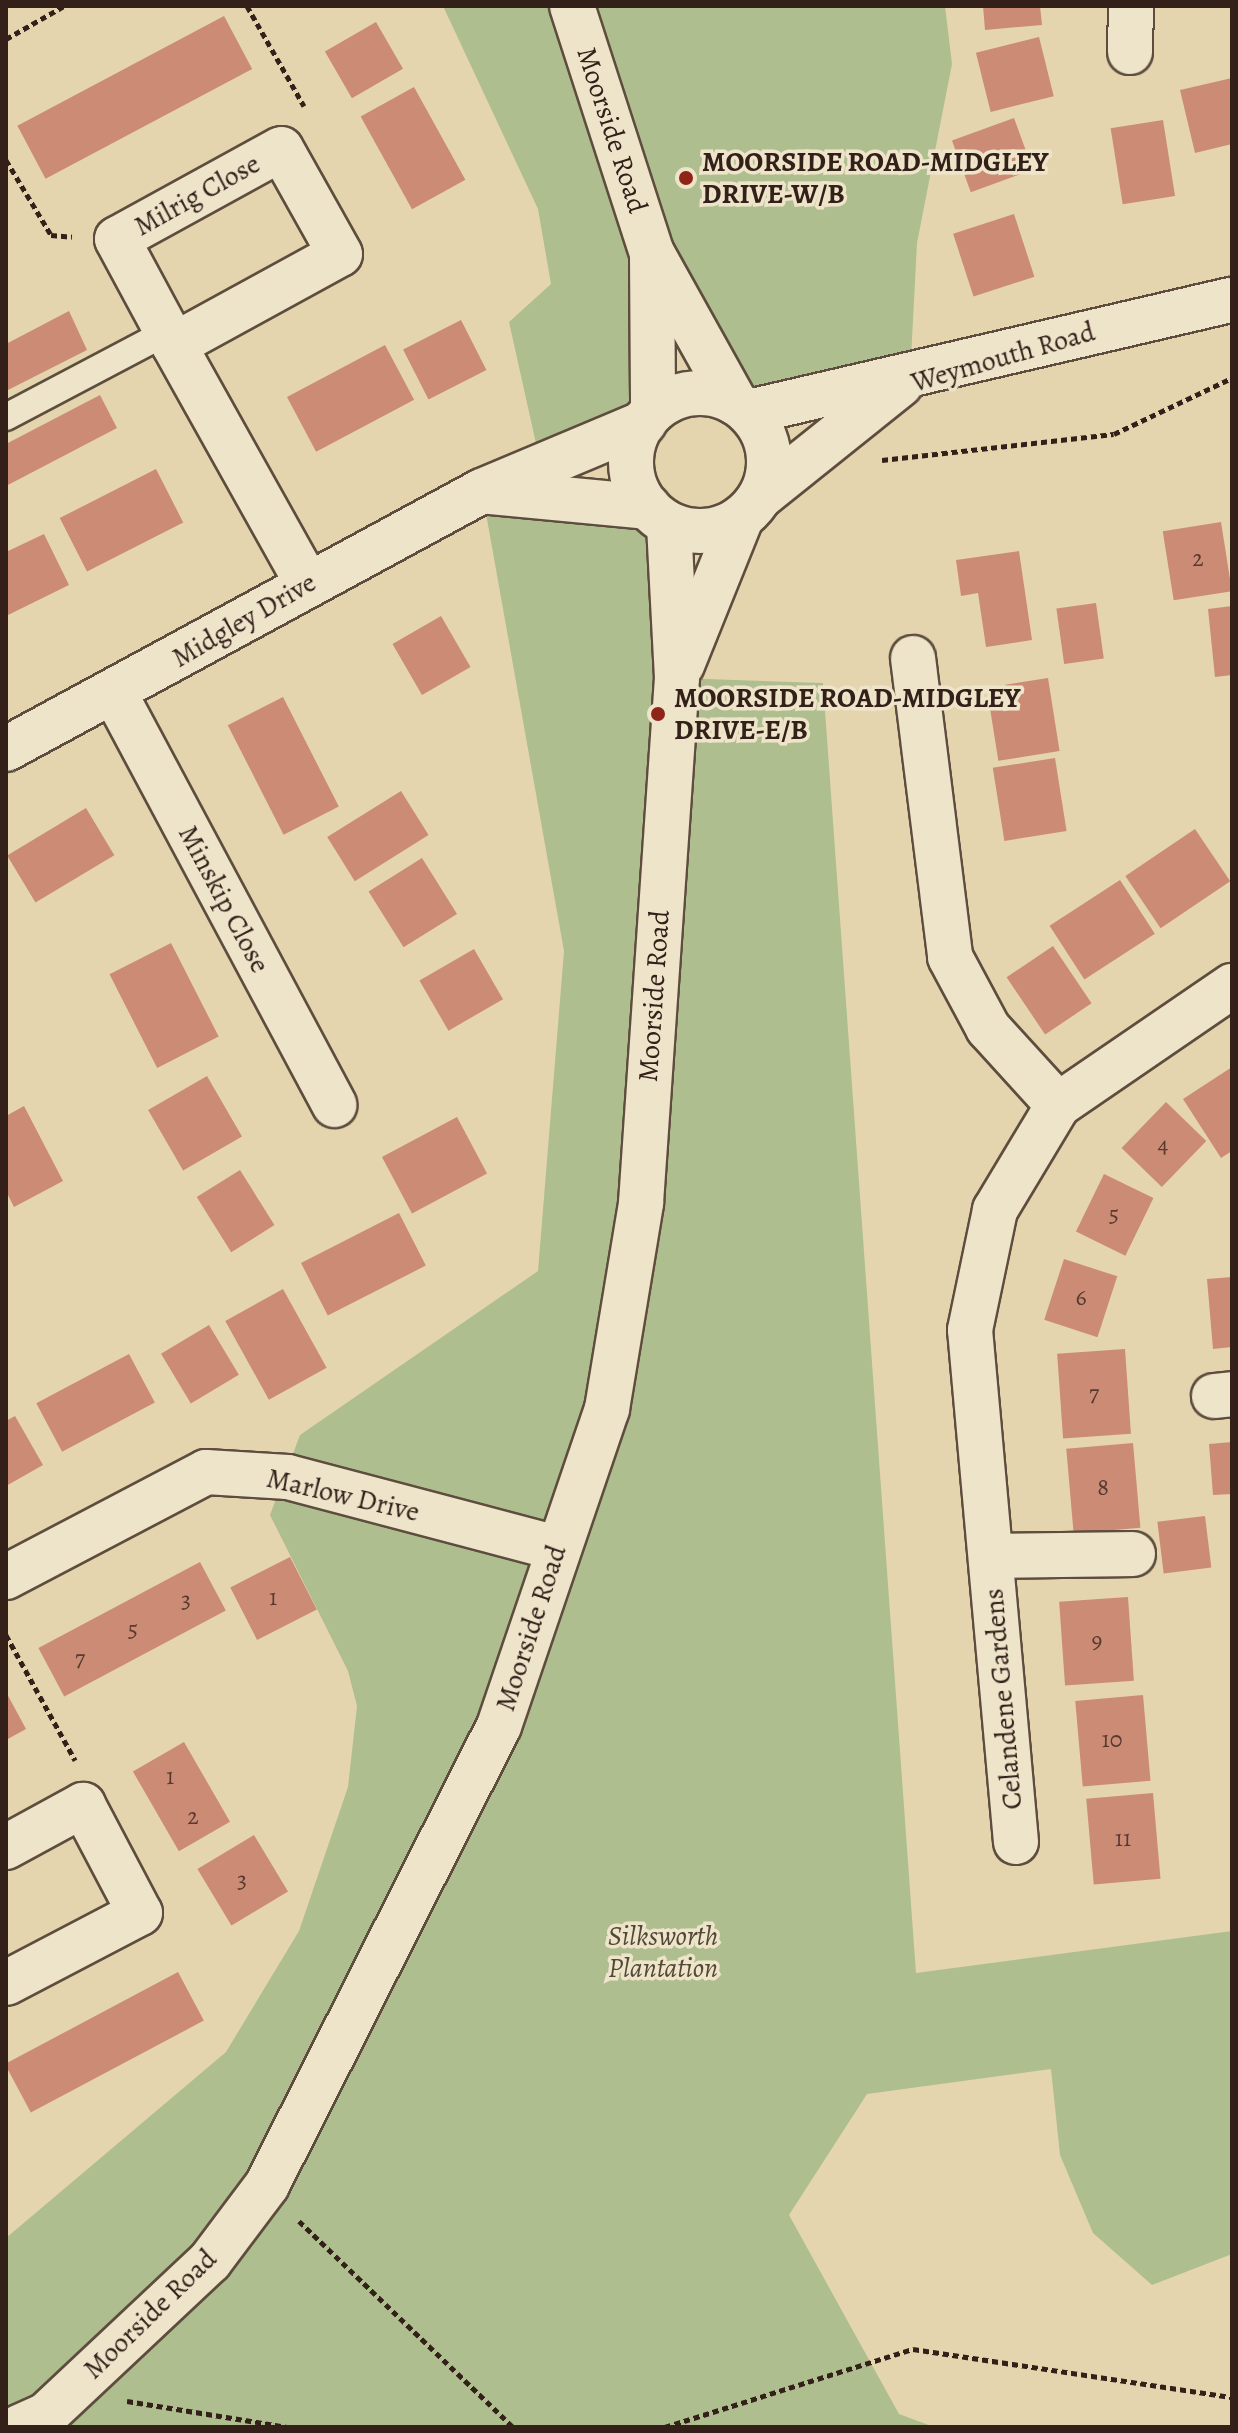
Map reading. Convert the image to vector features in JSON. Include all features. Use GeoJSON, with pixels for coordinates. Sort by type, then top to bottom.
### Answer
{"type":"FeatureCollection","features":[{"type":"Feature","properties":{"kind":"street","name":"Moorside Road"},"geometry":{"type":"LineString","coordinates":[[572,6],[652,253],[742,407],[767,440],[751,507]]}},
{"type":"Feature","properties":{"kind":"street","name":"Milrig Close"},"geometry":{"type":"LineString","coordinates":[[171,339],[340,254],[281,149],[117,239],[171,339],[307,583]]}},
{"type":"Feature","properties":{"kind":"street","name":"Moorside Road"},"geometry":{"type":"LineString","coordinates":[[19,2427],[46,2415],[210,2261],[267,2185],[499,1726],[557,1548],[607,1409],[641,1203],[677,678],[658,515],[631,463],[648,417],[652,253]]}},
{"type":"Feature","properties":{"kind":"street","name":"Weymouth Road"},"geometry":{"type":"LineString","coordinates":[[751,507],[910,378],[1232,300]]}},
{"type":"Feature","properties":{"kind":"street"},"geometry":{"type":"LineString","coordinates":[[648,417],[693,393],[742,407],[910,378]]}},
{"type":"Feature","properties":{"kind":"street","name":"Midgley Drive"},"geometry":{"type":"LineString","coordinates":[[6,749],[115,694],[307,583],[482,491],[648,417]]}},
{"type":"Feature","properties":{"kind":"street"},"geometry":{"type":"LineString","coordinates":[[482,491],[658,515],[709,531],[751,507]]}},
{"type":"Feature","properties":{"kind":"street"},"geometry":{"type":"LineString","coordinates":[[677,678],[751,507]]}},
{"type":"Feature","properties":{"kind":"street"},"geometry":{"type":"LineString","coordinates":[[913,658],[950,957],[988,1028],[1058,1105]]}},
{"type":"Feature","properties":{"kind":"street","name":"Minskip Close"},"geometry":{"type":"LineString","coordinates":[[115,694],[334,1105]]}},
{"type":"Feature","properties":{"kind":"street","name":"Celandene Gardens"},"geometry":{"type":"LineString","coordinates":[[1016,1842],[970,1330],[995,1210],[1058,1105],[1232,986]]}},
{"type":"Feature","properties":{"kind":"street","name":"Marlow Drive"},"geometry":{"type":"LineString","coordinates":[[6,1577],[206,1472],[288,1477],[557,1548]]}},
{"type":"Feature","properties":{"kind":"street","name":"Celandene Gardens"},"geometry":{"type":"LineString","coordinates":[[991,1556],[1133,1554]]}},
{"type":"Feature","properties":{"kind":"street"},"geometry":{"type":"LineString","coordinates":[[6,1847],[83,1805],[140,1913],[6,1983]]}},
{"type":"Feature","properties":{"kind":"lane"},"geometry":{"type":"LineString","coordinates":[[6,417],[171,339]]}},
{"type":"Feature","properties":{"kind":"path"},"geometry":{"type":"LineString","coordinates":[[6,39],[64,6]]}},
{"type":"Feature","properties":{"kind":"path"},"geometry":{"type":"LineString","coordinates":[[247,6],[280,64]]}},
{"type":"Feature","properties":{"kind":"path"},"geometry":{"type":"LineString","coordinates":[[6,160],[51,235],[117,239]]}},
{"type":"Feature","properties":{"kind":"path"},"geometry":{"type":"LineString","coordinates":[[866,463],[1114,434],[1232,378]]}},
{"type":"Feature","properties":{"kind":"path"},"geometry":{"type":"LineString","coordinates":[[6,1635],[82,1774],[83,1805]]}},
{"type":"Feature","properties":{"kind":"path"},"geometry":{"type":"LineString","coordinates":[[267,2185],[348,2274],[513,2427]]}},
{"type":"Feature","properties":{"kind":"path"},"geometry":{"type":"LineString","coordinates":[[665,2427],[913,2349],[1232,2397]]}},
{"type":"Feature","properties":{"kind":"path"},"geometry":{"type":"LineString","coordinates":[[78,2384],[151,2409],[287,2427]]}},
{"type":"Feature","properties":{"kind":"green space"},"geometry":{"type":"Polygon","coordinates":[[[443,6],[945,6],[952,64],[917,243],[910,378],[749,412],[653,256],[653,411],[541,466],[509,322],[551,284],[538,209],[443,6]]]}},
{"type":"Feature","properties":{"kind":"green space","name":"Silksworth Plantation"},"geometry":{"type":"Polygon","coordinates":[[[482,491],[648,507],[677,678],[823,683],[916,1973],[1232,1931],[1232,2254],[1152,2285],[1093,2233],[1060,2155],[1051,2069],[867,2094],[789,2215],[899,2414],[934,2427],[6,2427],[6,2238],[226,2052],[299,1931],[348,1787],[357,1706],[348,1671],[270,1515],[300,1435],[538,1271],[564,951],[482,491]]]}},
{"type":"Feature","properties":{"kind":"building"},"geometry":{"type":"Polygon","coordinates":[[[983,6],[1040,6],[1042,25],[985,30],[983,6]]]}},
{"type":"Feature","properties":{"kind":"building"},"geometry":{"type":"Polygon","coordinates":[[[224,16],[252,69],[46,179],[17,126],[224,16]]]}},
{"type":"Feature","properties":{"kind":"building"},"geometry":{"type":"Polygon","coordinates":[[[376,22],[403,69],[352,98],[325,52],[376,22]]]}},
{"type":"Feature","properties":{"kind":"building"},"geometry":{"type":"Polygon","coordinates":[[[1039,37],[1054,96],[991,112],[976,53],[1039,37]]]}},
{"type":"Feature","properties":{"kind":"building"},"geometry":{"type":"Polygon","coordinates":[[[1232,78],[1232,144],[1195,153],[1180,90],[1232,78]]]}},
{"type":"Feature","properties":{"kind":"building"},"geometry":{"type":"Polygon","coordinates":[[[414,87],[465,180],[412,209],[361,117],[414,87]]]}},
{"type":"Feature","properties":{"kind":"building"},"geometry":{"type":"Polygon","coordinates":[[[1014,118],[1033,170],[971,192],[952,141],[1014,118]]]}},
{"type":"Feature","properties":{"kind":"building"},"geometry":{"type":"Polygon","coordinates":[[[1163,120],[1175,196],[1123,204],[1111,128],[1163,120]]]}},
{"type":"Feature","properties":{"kind":"building"},"geometry":{"type":"Polygon","coordinates":[[[1014,214],[1034,277],[974,297],[953,234],[1014,214]]]}},
{"type":"Feature","properties":{"kind":"building"},"geometry":{"type":"Polygon","coordinates":[[[69,311],[87,350],[6,391],[6,344],[69,311]]]}},
{"type":"Feature","properties":{"kind":"building"},"geometry":{"type":"Polygon","coordinates":[[[461,320],[486,370],[429,399],[403,350],[461,320]]]}},
{"type":"Feature","properties":{"kind":"building"},"geometry":{"type":"Polygon","coordinates":[[[385,345],[414,400],[316,452],[287,397],[385,345]]]}},
{"type":"Feature","properties":{"kind":"building"},"geometry":{"type":"Polygon","coordinates":[[[100,395],[117,428],[6,486],[6,444],[100,395]]]}},
{"type":"Feature","properties":{"kind":"building"},"geometry":{"type":"Polygon","coordinates":[[[156,469],[183,522],[87,571],[60,518],[156,469]]]}},
{"type":"Feature","properties":{"kind":"building"},"geometry":{"type":"Polygon","coordinates":[[[1221,522],[1232,591],[1174,600],[1163,531],[1221,522]]]}},
{"type":"Feature","properties":{"kind":"building"},"geometry":{"type":"Polygon","coordinates":[[[44,534],[69,585],[6,616],[6,552],[44,534]]]}},
{"type":"Feature","properties":{"kind":"building"},"geometry":{"type":"Polygon","coordinates":[[[1019,551],[1032,640],[986,647],[978,593],[961,596],[956,560],[1019,551]]]}},
{"type":"Feature","properties":{"kind":"building"},"geometry":{"type":"Polygon","coordinates":[[[1096,603],[1104,658],[1064,664],[1056,609],[1096,603]]]}},
{"type":"Feature","properties":{"kind":"building"},"geometry":{"type":"Polygon","coordinates":[[[1232,606],[1232,675],[1215,677],[1208,609],[1232,606]]]}},
{"type":"Feature","properties":{"kind":"building"},"geometry":{"type":"Polygon","coordinates":[[[441,616],[471,667],[422,695],[393,644],[441,616]]]}},
{"type":"Feature","properties":{"kind":"building"},"geometry":{"type":"Polygon","coordinates":[[[1048,678],[1060,751],[998,761],[987,688],[1048,678]]]}},
{"type":"Feature","properties":{"kind":"building"},"geometry":{"type":"Polygon","coordinates":[[[283,697],[339,807],[284,835],[228,725],[283,697]]]}},
{"type":"Feature","properties":{"kind":"building"},"geometry":{"type":"Polygon","coordinates":[[[1055,758],[1067,831],[1004,841],[993,768],[1055,758]]]}},
{"type":"Feature","properties":{"kind":"building"},"geometry":{"type":"Polygon","coordinates":[[[401,791],[429,835],[355,881],[327,837],[401,791]]]}},
{"type":"Feature","properties":{"kind":"building"},"geometry":{"type":"Polygon","coordinates":[[[86,808],[114,855],[35,903],[7,855],[86,808]]]}},
{"type":"Feature","properties":{"kind":"building"},"geometry":{"type":"Polygon","coordinates":[[[1195,829],[1230,881],[1161,928],[1125,876],[1195,829]]]}},
{"type":"Feature","properties":{"kind":"building"},"geometry":{"type":"Polygon","coordinates":[[[422,858],[457,914],[404,947],[369,891],[422,858]]]}},
{"type":"Feature","properties":{"kind":"building"},"geometry":{"type":"Polygon","coordinates":[[[1120,880],[1155,934],[1084,979],[1050,926],[1120,880]]]}},
{"type":"Feature","properties":{"kind":"building"},"geometry":{"type":"Polygon","coordinates":[[[171,943],[219,1037],[157,1068],[110,974],[171,943]]]}},
{"type":"Feature","properties":{"kind":"building"},"geometry":{"type":"Polygon","coordinates":[[[1053,946],[1092,1003],[1045,1035],[1007,977],[1053,946]]]}},
{"type":"Feature","properties":{"kind":"building"},"geometry":{"type":"Polygon","coordinates":[[[474,949],[503,999],[448,1031],[419,981],[474,949]]]}},
{"type":"Feature","properties":{"kind":"building"},"geometry":{"type":"Polygon","coordinates":[[[1232,1067],[1232,1151],[1221,1158],[1183,1099],[1232,1067]]]}},
{"type":"Feature","properties":{"kind":"building"},"geometry":{"type":"Polygon","coordinates":[[[207,1076],[242,1137],[183,1171],[148,1110],[207,1076]]]}},
{"type":"Feature","properties":{"kind":"building"},"geometry":{"type":"Polygon","coordinates":[[[1166,1102],[1206,1141],[1162,1187],[1122,1148],[1166,1102]]]}},
{"type":"Feature","properties":{"kind":"building"},"geometry":{"type":"Polygon","coordinates":[[[24,1106],[63,1181],[14,1207],[6,1191],[6,1116],[24,1106]]]}},
{"type":"Feature","properties":{"kind":"building"},"geometry":{"type":"Polygon","coordinates":[[[457,1117],[487,1174],[412,1213],[382,1157],[457,1117]]]}},
{"type":"Feature","properties":{"kind":"building"},"geometry":{"type":"Polygon","coordinates":[[[240,1170],[274,1225],[231,1252],[197,1197],[240,1170]]]}},
{"type":"Feature","properties":{"kind":"building"},"geometry":{"type":"Polygon","coordinates":[[[1104,1174],[1153,1198],[1125,1256],[1076,1232],[1104,1174]]]}},
{"type":"Feature","properties":{"kind":"building"},"geometry":{"type":"Polygon","coordinates":[[[399,1213],[426,1266],[328,1316],[301,1263],[399,1213]]]}},
{"type":"Feature","properties":{"kind":"building"},"geometry":{"type":"Polygon","coordinates":[[[1064,1259],[1117,1276],[1097,1337],[1044,1320],[1064,1259]]]}},
{"type":"Feature","properties":{"kind":"building"},"geometry":{"type":"Polygon","coordinates":[[[1232,1277],[1232,1347],[1213,1349],[1207,1279],[1232,1277]]]}},
{"type":"Feature","properties":{"kind":"building"},"geometry":{"type":"Polygon","coordinates":[[[283,1289],[327,1368],[269,1400],[225,1321],[283,1289]]]}},
{"type":"Feature","properties":{"kind":"building"},"geometry":{"type":"Polygon","coordinates":[[[209,1325],[239,1375],[191,1404],[161,1354],[209,1325]]]}},
{"type":"Feature","properties":{"kind":"building"},"geometry":{"type":"Polygon","coordinates":[[[1125,1349],[1131,1434],[1063,1439],[1057,1354],[1125,1349]]]}},
{"type":"Feature","properties":{"kind":"building"},"geometry":{"type":"Polygon","coordinates":[[[129,1354],[155,1403],[62,1452],[36,1403],[129,1354]]]}},
{"type":"Feature","properties":{"kind":"building"},"geometry":{"type":"Polygon","coordinates":[[[15,1416],[43,1465],[6,1486],[6,1421],[15,1416]]]}},
{"type":"Feature","properties":{"kind":"building"},"geometry":{"type":"Polygon","coordinates":[[[1232,1442],[1232,1494],[1213,1495],[1209,1444],[1232,1442]]]}},
{"type":"Feature","properties":{"kind":"building"},"geometry":{"type":"Polygon","coordinates":[[[1133,1443],[1140,1528],[1074,1534],[1066,1449],[1133,1443]]]}},
{"type":"Feature","properties":{"kind":"building"},"geometry":{"type":"Polygon","coordinates":[[[1205,1516],[1211,1568],[1164,1573],[1157,1522],[1205,1516]]]}},
{"type":"Feature","properties":{"kind":"building"},"geometry":{"type":"Polygon","coordinates":[[[290,1557],[317,1610],[257,1640],[230,1587],[290,1557]]]}},
{"type":"Feature","properties":{"kind":"building"},"geometry":{"type":"Polygon","coordinates":[[[200,1562],[226,1611],[64,1696],[38,1648],[200,1562]]]}},
{"type":"Feature","properties":{"kind":"building"},"geometry":{"type":"Polygon","coordinates":[[[1128,1597],[1134,1681],[1065,1686],[1059,1602],[1128,1597]]]}},
{"type":"Feature","properties":{"kind":"building"},"geometry":{"type":"Polygon","coordinates":[[[6,1692],[26,1729],[6,1740],[6,1692]]]}},
{"type":"Feature","properties":{"kind":"building"},"geometry":{"type":"Polygon","coordinates":[[[1143,1695],[1150,1781],[1083,1787],[1075,1701],[1143,1695]]]}},
{"type":"Feature","properties":{"kind":"building"},"geometry":{"type":"Polygon","coordinates":[[[184,1742],[230,1822],[179,1851],[133,1772],[184,1742]]]}},
{"type":"Feature","properties":{"kind":"building"},"geometry":{"type":"Polygon","coordinates":[[[1153,1793],[1160,1879],[1094,1885],[1086,1799],[1153,1793]]]}},
{"type":"Feature","properties":{"kind":"building"},"geometry":{"type":"Polygon","coordinates":[[[254,1835],[288,1892],[231,1926],[197,1869],[254,1835]]]}},
{"type":"Feature","properties":{"kind":"building"},"geometry":{"type":"Polygon","coordinates":[[[178,1972],[204,2021],[31,2113],[6,2063],[178,1972]]]}},
{"type":"Feature","properties":{"kind":"place","name":"MOORSIDE ROAD-MIDGLEY DRIVE-W/B"},"geometry":{"type":"Point","coordinates":[686,178]}},
{"type":"Feature","properties":{"kind":"place","name":"MOORSIDE ROAD-MIDGLEY DRIVE-E/B"},"geometry":{"type":"Point","coordinates":[658,714]}}]}
